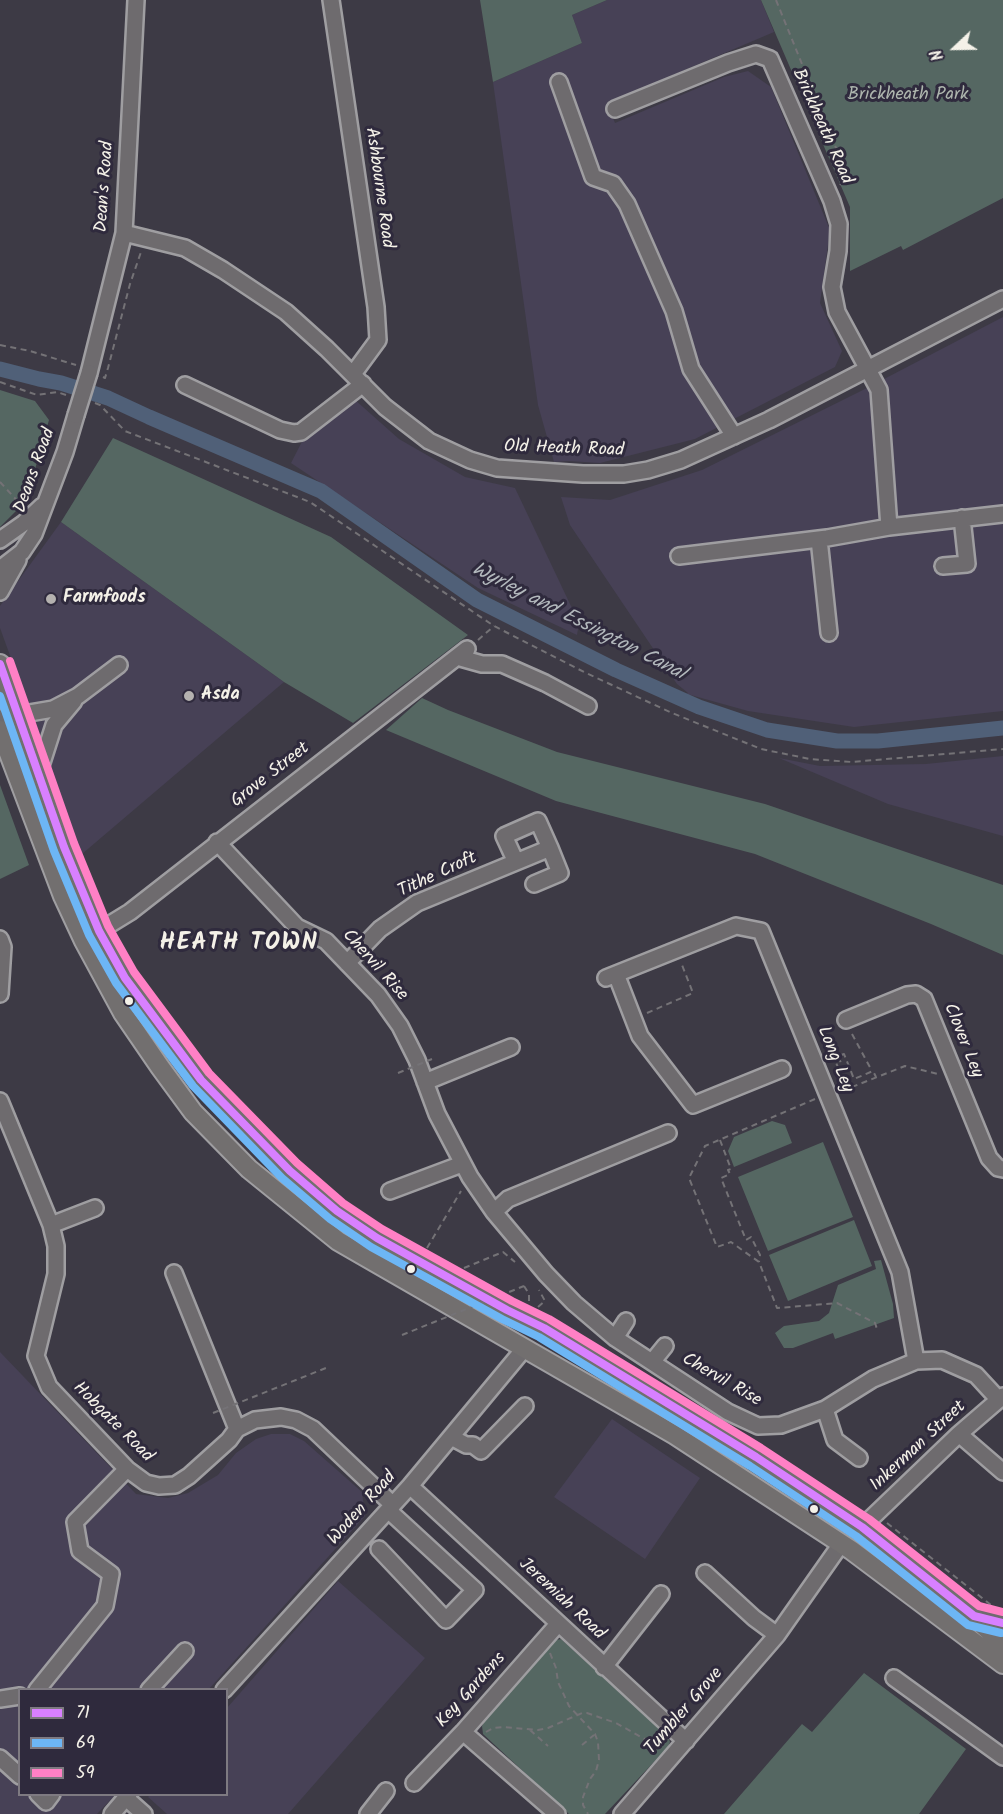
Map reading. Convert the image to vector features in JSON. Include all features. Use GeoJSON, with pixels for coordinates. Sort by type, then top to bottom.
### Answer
{"type":"FeatureCollection","features":[{"type":"Feature","properties":{"kind":"main road"},"geometry":{"type":"LineString","coordinates":[[0,664],[39,772],[91,936],[123,1013],[193,1112],[249,1169],[338,1241],[675,1435],[846,1547],[1003,1664]]}},
{"type":"Feature","properties":{"kind":"main road"},"geometry":{"type":"LineString","coordinates":[[0,730],[63,896],[201,1080],[290,1171],[337,1211],[377,1238],[544,1329],[756,1456],[862,1527],[974,1616],[1003,1644]]}},
{"type":"Feature","properties":{"kind":"main road"},"geometry":{"type":"LineString","coordinates":[[524,1348],[544,1329]]}},
{"type":"Feature","properties":{"kind":"main road"},"geometry":{"type":"LineString","coordinates":[[846,1547],[862,1527]]}},
{"type":"Feature","properties":{"kind":"street","name":"Dean's Road"},"geometry":{"type":"LineString","coordinates":[[89,371],[124,233],[135,0]]}},
{"type":"Feature","properties":{"kind":"street","name":"Ashbourne Road"},"geometry":{"type":"LineString","coordinates":[[185,385],[280,430],[301,432],[358,379],[378,340],[376,307],[331,0]]}},
{"type":"Feature","properties":{"kind":"street","name":"Brickheath Road"},"geometry":{"type":"LineString","coordinates":[[615,109],[728,63],[756,54],[770,59],[832,201],[839,224],[838,252],[832,287],[837,312],[879,390],[889,527]]}},
{"type":"Feature","properties":{"kind":"street"},"geometry":{"type":"LineString","coordinates":[[559,82],[593,177],[613,184],[627,204],[674,311],[691,369],[734,436]]}},
{"type":"Feature","properties":{"kind":"street","name":"Old Heath Road"},"geometry":{"type":"LineString","coordinates":[[124,233],[185,248],[223,270],[286,312],[386,407],[429,441],[470,460],[497,468],[583,474],[624,474],[648,470],[681,460],[768,420],[1003,299]]}},
{"type":"Feature","properties":{"kind":"street","name":"Deans Road"},"geometry":{"type":"LineString","coordinates":[[0,569],[22,552],[34,534],[65,452],[89,371]]}},
{"type":"Feature","properties":{"kind":"street"},"geometry":{"type":"LineString","coordinates":[[0,540],[44,504]]}},
{"type":"Feature","properties":{"kind":"street"},"geometry":{"type":"LineString","coordinates":[[679,556],[1003,514]]}},
{"type":"Feature","properties":{"kind":"street"},"geometry":{"type":"LineString","coordinates":[[0,549],[26,518]]}},
{"type":"Feature","properties":{"kind":"street"},"geometry":{"type":"LineString","coordinates":[[943,566],[967,564],[962,518]]}},
{"type":"Feature","properties":{"kind":"street"},"geometry":{"type":"LineString","coordinates":[[819,539],[829,633]]}},
{"type":"Feature","properties":{"kind":"street"},"geometry":{"type":"LineString","coordinates":[[0,592],[22,552]]}},
{"type":"Feature","properties":{"kind":"street"},"geometry":{"type":"LineString","coordinates":[[462,653],[482,664],[502,664],[588,706]]}},
{"type":"Feature","properties":{"kind":"street","name":"Grove Street"},"geometry":{"type":"LineString","coordinates":[[91,936],[130,912],[462,653]]}},
{"type":"Feature","properties":{"kind":"street"},"geometry":{"type":"LineString","coordinates":[[0,718],[53,710],[78,696],[119,665]]}},
{"type":"Feature","properties":{"kind":"street"},"geometry":{"type":"LineString","coordinates":[[39,772],[54,725],[78,696]]}},
{"type":"Feature","properties":{"kind":"street"},"geometry":{"type":"LineString","coordinates":[[521,860],[504,836],[538,821],[560,873],[534,884]]}},
{"type":"Feature","properties":{"kind":"street","name":"Chervil Rise"},"geometry":{"type":"LineString","coordinates":[[217,842],[297,927],[326,941],[378,995],[400,1026],[417,1060],[437,1114],[466,1171],[494,1212],[574,1303],[615,1338],[728,1412],[758,1426],[781,1425],[825,1409],[873,1379],[915,1361],[942,1360],[976,1375],[1001,1398]]}},
{"type":"Feature","properties":{"kind":"street","name":"Tithe Croft"},"geometry":{"type":"LineString","coordinates":[[347,963],[380,929],[417,903],[550,848]]}},
{"type":"Feature","properties":{"kind":"street","name":"Long Ley"},"geometry":{"type":"LineString","coordinates":[[633,1019],[611,976],[736,926],[760,931],[834,1095],[900,1272],[915,1361]]}},
{"type":"Feature","properties":{"kind":"street"},"geometry":{"type":"LineString","coordinates":[[0,939],[3,947],[0,994]]}},
{"type":"Feature","properties":{"kind":"street","name":"Clover Ley"},"geometry":{"type":"LineString","coordinates":[[846,1020],[908,995],[916,994],[924,999],[989,1158],[998,1168],[1003,1169]]}},
{"type":"Feature","properties":{"kind":"street"},"geometry":{"type":"LineString","coordinates":[[633,1019],[640,1036],[693,1105],[782,1070]]}},
{"type":"Feature","properties":{"kind":"street"},"geometry":{"type":"LineString","coordinates":[[425,1082],[511,1047]]}},
{"type":"Feature","properties":{"kind":"street","name":"Hobgate Road"},"geometry":{"type":"LineString","coordinates":[[0,1101],[51,1225],[56,1246],[56,1274],[36,1356],[49,1387],[127,1468],[146,1483],[159,1485],[175,1485],[189,1476],[229,1440],[237,1429],[255,1420],[282,1417],[296,1420],[313,1429],[475,1590],[446,1620],[379,1549]]}},
{"type":"Feature","properties":{"kind":"street"},"geometry":{"type":"LineString","coordinates":[[494,1212],[508,1199],[668,1133]]}},
{"type":"Feature","properties":{"kind":"street"},"geometry":{"type":"LineString","coordinates":[[390,1191],[466,1171]]}},
{"type":"Feature","properties":{"kind":"street"},"geometry":{"type":"LineString","coordinates":[[51,1225],[95,1208]]}},
{"type":"Feature","properties":{"kind":"street"},"geometry":{"type":"LineString","coordinates":[[174,1273],[237,1429]]}},
{"type":"Feature","properties":{"kind":"street"},"geometry":{"type":"LineString","coordinates":[[615,1338],[626,1321]]}},
{"type":"Feature","properties":{"kind":"street"},"geometry":{"type":"LineString","coordinates":[[652,1362],[665,1346]]}},
{"type":"Feature","properties":{"kind":"street","name":"Woden Road"},"geometry":{"type":"LineString","coordinates":[[225,1688],[391,1508],[524,1348]]}},
{"type":"Feature","properties":{"kind":"street","name":"Inkerman Street"},"geometry":{"type":"LineString","coordinates":[[862,1527],[959,1434],[1001,1398]]}},
{"type":"Feature","properties":{"kind":"street"},"geometry":{"type":"LineString","coordinates":[[451,1437],[466,1445],[473,1445],[481,1451],[525,1406]]}},
{"type":"Feature","properties":{"kind":"street"},"geometry":{"type":"LineString","coordinates":[[825,1409],[835,1440],[859,1458]]}},
{"type":"Feature","properties":{"kind":"street"},"geometry":{"type":"LineString","coordinates":[[959,1434],[1003,1472]]}},
{"type":"Feature","properties":{"kind":"street"},"geometry":{"type":"LineString","coordinates":[[38,1688],[105,1606],[111,1574],[81,1551],[75,1522],[127,1468]]}},
{"type":"Feature","properties":{"kind":"street","name":"Jeremiah Road"},"geometry":{"type":"LineString","coordinates":[[410,1486],[686,1741]]}},
{"type":"Feature","properties":{"kind":"street","name":"Tumbler Grove"},"geometry":{"type":"LineString","coordinates":[[622,1814],[777,1635],[846,1547]]}},
{"type":"Feature","properties":{"kind":"street"},"geometry":{"type":"LineString","coordinates":[[705,1573],[754,1618],[777,1635]]}},
{"type":"Feature","properties":{"kind":"street"},"geometry":{"type":"LineString","coordinates":[[604,1666],[661,1594]]}},
{"type":"Feature","properties":{"kind":"street"},"geometry":{"type":"LineString","coordinates":[[974,1616],[1003,1623]]}},
{"type":"Feature","properties":{"kind":"street","name":"Key Gardens"},"geometry":{"type":"LineString","coordinates":[[414,1783],[468,1736],[558,1624]]}},
{"type":"Feature","properties":{"kind":"street"},"geometry":{"type":"LineString","coordinates":[[150,1688],[185,1651]]}},
{"type":"Feature","properties":{"kind":"street"},"geometry":{"type":"LineString","coordinates":[[894,1678],[1003,1757]]}},
{"type":"Feature","properties":{"kind":"street"},"geometry":{"type":"LineString","coordinates":[[0,1699],[18,1696]]}},
{"type":"Feature","properties":{"kind":"street"},"geometry":{"type":"LineString","coordinates":[[468,1736],[558,1814]]}},
{"type":"Feature","properties":{"kind":"street"},"geometry":{"type":"LineString","coordinates":[[0,1758],[18,1774]]}},
{"type":"Feature","properties":{"kind":"street"},"geometry":{"type":"LineString","coordinates":[[368,1814],[386,1791]]}},
{"type":"Feature","properties":{"kind":"street"},"geometry":{"type":"LineString","coordinates":[[40,1796],[46,1802],[50,1796]]}},
{"type":"Feature","properties":{"kind":"street"},"geometry":{"type":"LineString","coordinates":[[112,1814],[127,1796],[144,1814]]}},
{"type":"Feature","properties":{"kind":"path"},"geometry":{"type":"LineString","coordinates":[[776,0],[847,175],[832,201]]}},
{"type":"Feature","properties":{"kind":"path"},"geometry":{"type":"LineString","coordinates":[[105,378],[130,284],[146,238]]}},
{"type":"Feature","properties":{"kind":"path"},"geometry":{"type":"LineString","coordinates":[[0,345],[30,351],[89,371]]}},
{"type":"Feature","properties":{"kind":"path"},"geometry":{"type":"LineString","coordinates":[[0,382],[37,395],[57,393],[68,396]]}},
{"type":"Feature","properties":{"kind":"path"},"geometry":{"type":"LineString","coordinates":[[89,402],[100,405],[125,431],[310,502],[494,626],[584,672],[672,713],[776,753],[852,762],[1003,749]]}},
{"type":"Feature","properties":{"kind":"path"},"geometry":{"type":"LineString","coordinates":[[0,482],[26,518]]}},
{"type":"Feature","properties":{"kind":"path"},"geometry":{"type":"LineString","coordinates":[[462,653],[494,626]]}},
{"type":"Feature","properties":{"kind":"path"},"geometry":{"type":"LineString","coordinates":[[633,1019],[693,993],[676,950]]}},
{"type":"Feature","properties":{"kind":"path"},"geometry":{"type":"LineString","coordinates":[[846,1020],[876,1077]]}},
{"type":"Feature","properties":{"kind":"path"},"geometry":{"type":"LineString","coordinates":[[828,1061],[834,1058],[844,1081],[848,1079],[838,1056],[844,1054],[854,1079],[873,1071]]}},
{"type":"Feature","properties":{"kind":"path"},"geometry":{"type":"LineString","coordinates":[[398,1073],[432,1059]]}},
{"type":"Feature","properties":{"kind":"path"},"geometry":{"type":"LineString","coordinates":[[759,1262],[731,1242],[717,1247],[689,1178],[705,1146],[816,1099],[817,1101],[834,1095],[905,1066],[956,1078]]}},
{"type":"Feature","properties":{"kind":"path"},"geometry":{"type":"LineString","coordinates":[[720,1140],[731,1169],[730,1174],[720,1178],[746,1240],[751,1238],[760,1255],[759,1262],[777,1308],[837,1303],[875,1323],[878,1329]]}},
{"type":"Feature","properties":{"kind":"path"},"geometry":{"type":"LineString","coordinates":[[427,1248],[466,1171]]}},
{"type":"Feature","properties":{"kind":"path"},"geometry":{"type":"LineString","coordinates":[[462,1268],[503,1252],[521,1267]]}},
{"type":"Feature","properties":{"kind":"path"},"geometry":{"type":"LineString","coordinates":[[402,1335],[524,1286],[529,1294],[530,1304],[534,1307],[541,1306],[545,1300],[538,1289]]}},
{"type":"Feature","properties":{"kind":"path"},"geometry":{"type":"LineString","coordinates":[[213,1413],[326,1368]]}},
{"type":"Feature","properties":{"kind":"path"},"geometry":{"type":"LineString","coordinates":[[544,1639],[556,1668],[563,1695],[577,1715],[595,1734],[600,1752],[596,1771],[583,1797],[583,1805],[588,1814]]}},
{"type":"Feature","properties":{"kind":"path"},"geometry":{"type":"LineString","coordinates":[[468,1736],[493,1728],[514,1726],[548,1728],[587,1713],[616,1723],[673,1756]]}},
{"type":"Feature","properties":{"kind":"path"},"geometry":{"type":"LineString","coordinates":[[528,1728],[548,1746]]}},
{"type":"Feature","properties":{"kind":"path"},"geometry":{"type":"LineString","coordinates":[[582,1745],[595,1734]]}},
{"type":"Feature","properties":{"kind":"shaded area"},"geometry":{"type":"Polygon","coordinates":[[[607,0],[761,0],[774,32],[607,103],[615,123],[724,77],[748,71],[771,87],[830,230],[820,303],[842,351],[835,367],[695,439],[600,463],[554,462],[538,405],[493,82],[582,43],[572,15],[607,0]]]}},
{"type":"Feature","properties":{"kind":"shaded area"},"geometry":{"type":"Polygon","coordinates":[[[1003,317],[1003,711],[854,727],[748,711],[687,694],[677,684],[570,525],[561,497],[610,500],[702,470],[1003,317]]]}},
{"type":"Feature","properties":{"kind":"shaded area"},"geometry":{"type":"Polygon","coordinates":[[[354,399],[399,439],[465,477],[515,488],[579,623],[577,635],[478,588],[291,463],[310,426],[354,399]]]}},
{"type":"Feature","properties":{"kind":"shaded area"},"geometry":{"type":"Polygon","coordinates":[[[61,522],[284,682],[82,854],[0,628],[0,606],[61,522]]]}},
{"type":"Feature","properties":{"kind":"shaded area"},"geometry":{"type":"Polygon","coordinates":[[[1003,756],[1003,836],[888,804],[779,758],[820,766],[926,764],[1003,756]]]}},
{"type":"Feature","properties":{"kind":"shaded area"},"geometry":{"type":"Polygon","coordinates":[[[0,1352],[136,1494],[168,1498],[188,1493],[218,1475],[236,1453],[256,1439],[271,1434],[290,1434],[304,1441],[362,1492],[365,1516],[210,1688],[18,1688],[18,1796],[114,1796],[97,1814],[0,1814],[0,1352]]]}},
{"type":"Feature","properties":{"kind":"shaded area"},"geometry":{"type":"Polygon","coordinates":[[[612,1419],[700,1478],[645,1559],[554,1497],[612,1419]]]}},
{"type":"Feature","properties":{"kind":"shaded area"},"geometry":{"type":"Polygon","coordinates":[[[338,1581],[425,1658],[288,1814],[167,1814],[148,1797],[228,1796],[228,1707],[338,1581]]]}},
{"type":"Feature","properties":{"kind":"green space"},"geometry":{"type":"Polygon","coordinates":[[[480,0],[607,0],[572,15],[582,43],[493,82],[480,0]]]}},
{"type":"Feature","properties":{"kind":"green space","name":"Brickheath Park"},"geometry":{"type":"Polygon","coordinates":[[[761,0],[1003,0],[1003,198],[903,250],[901,246],[850,271],[850,207],[761,0]]]}},
{"type":"Feature","properties":{"kind":"green space"},"geometry":{"type":"Polygon","coordinates":[[[0,390],[35,401],[49,420],[26,501],[0,527],[0,390]]]}},
{"type":"Feature","properties":{"kind":"green space"},"geometry":{"type":"Polygon","coordinates":[[[113,438],[331,537],[468,635],[353,723],[284,682],[61,522],[113,438]]]}},
{"type":"Feature","properties":{"kind":"green space"},"geometry":{"type":"Polygon","coordinates":[[[422,698],[557,752],[765,804],[1003,885],[1003,955],[755,854],[556,801],[386,730],[422,698]]]}},
{"type":"Feature","properties":{"kind":"green space"},"geometry":{"type":"Polygon","coordinates":[[[0,785],[29,865],[0,879],[0,785]]]}},
{"type":"Feature","properties":{"kind":"green space"},"geometry":{"type":"Polygon","coordinates":[[[772,1121],[785,1125],[792,1143],[734,1167],[728,1151],[734,1137],[772,1121]]]}},
{"type":"Feature","properties":{"kind":"green space"},"geometry":{"type":"Polygon","coordinates":[[[823,1142],[853,1217],[768,1251],[738,1177],[823,1142]]]}},
{"type":"Feature","properties":{"kind":"green space"},"geometry":{"type":"Polygon","coordinates":[[[854,1220],[872,1266],[788,1301],[769,1255],[854,1220]]]}},
{"type":"Feature","properties":{"kind":"green space"},"geometry":{"type":"Polygon","coordinates":[[[881,1260],[893,1304],[894,1318],[835,1339],[833,1333],[793,1348],[784,1348],[775,1333],[784,1326],[819,1321],[829,1313],[838,1285],[876,1269],[874,1261],[881,1260]]]}},
{"type":"Feature","properties":{"kind":"green space"},"geometry":{"type":"Polygon","coordinates":[[[561,1639],[668,1736],[670,1742],[668,1747],[605,1814],[569,1814],[483,1734],[482,1726],[485,1720],[552,1641],[561,1639]]]}},
{"type":"Feature","properties":{"kind":"green space"},"geometry":{"type":"Polygon","coordinates":[[[864,1673],[966,1749],[919,1814],[724,1814],[802,1724],[812,1732],[864,1673]]]}},
{"type":"Feature","properties":{"kind":"waterway","name":"Wyrley and Essington Canal"},"geometry":{"type":"LineString","coordinates":[[0,369],[61,383],[108,398],[321,491],[477,600],[616,670],[699,707],[767,730],[837,741],[878,741],[1003,728]]}},
{"type":"Feature","properties":{"kind":"transit line","name":"59"},"geometry":{"type":"LineString","coordinates":[[10,661],[74,843],[108,926],[134,972],[209,1073],[297,1163],[343,1203],[382,1229],[549,1319],[761,1448],[869,1519],[979,1606],[1003,1612]]}},
{"type":"Feature","properties":{"kind":"transit line","name":"71"},"geometry":{"type":"LineString","coordinates":[[0,664],[64,847],[99,931],[125,978],[201,1080],[290,1171],[337,1211],[377,1238],[544,1328],[756,1457],[862,1527],[974,1616],[1003,1623]]}},
{"type":"Feature","properties":{"kind":"transit line","name":"69"},"geometry":{"type":"LineString","coordinates":[[0,696],[54,851],[89,935],[116,983],[193,1086],[282,1178],[330,1219],[371,1247],[539,1337],[750,1466],[856,1536],[968,1625],[1001,1633]]}},
{"type":"Feature","properties":{"kind":"place","name":"Farmfoods"},"geometry":{"type":"Point","coordinates":[51,599]}},
{"type":"Feature","properties":{"kind":"place","name":"Asda"},"geometry":{"type":"Point","coordinates":[189,696]}},
{"type":"Feature","properties":{"kind":"district","name":"HEATH TOWN"},"geometry":{"type":"Point","coordinates":[239,945]}}]}
